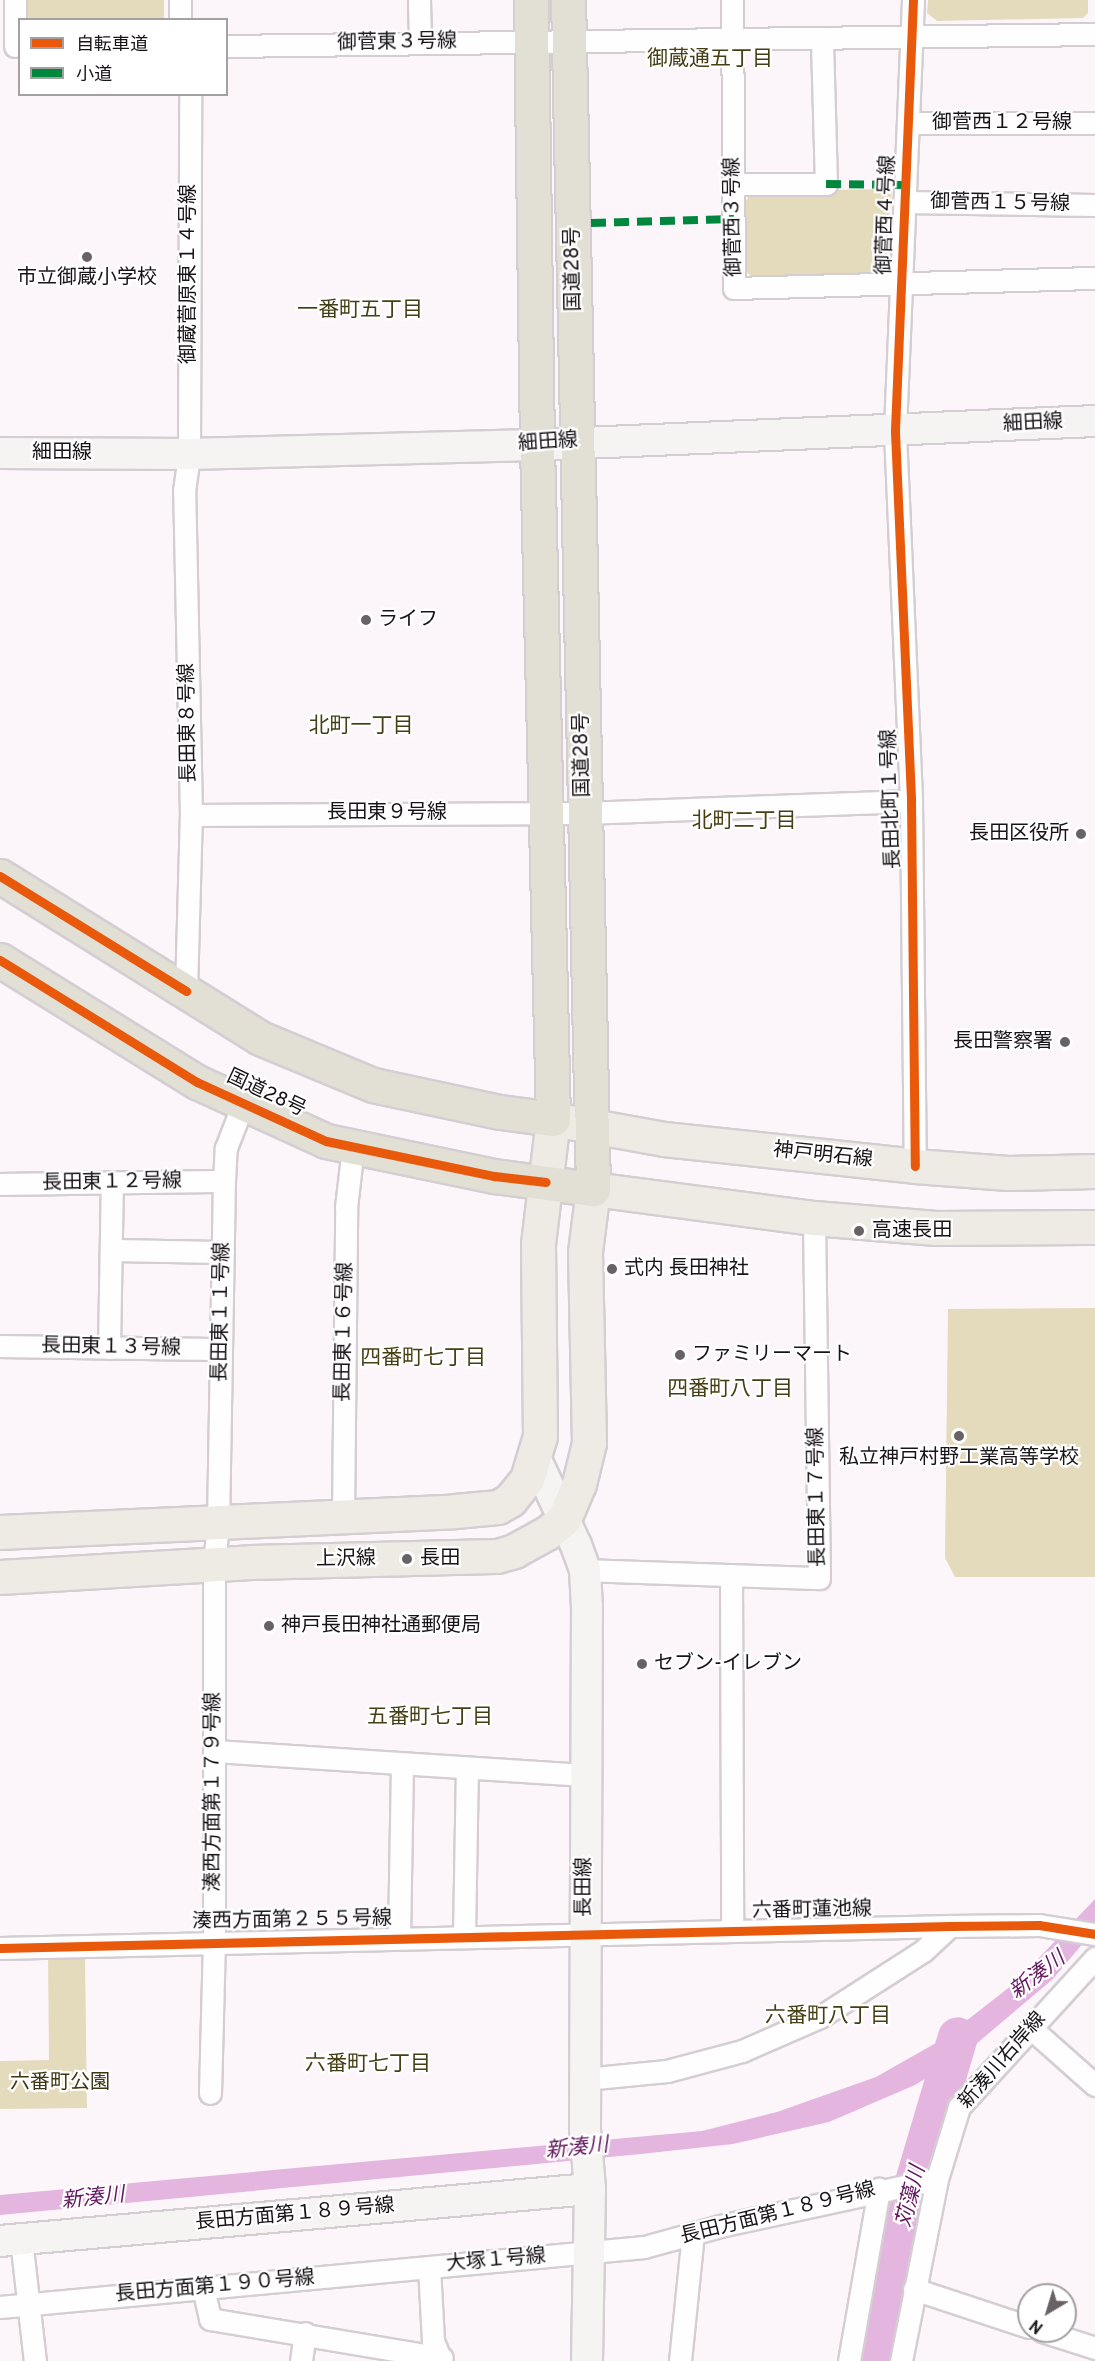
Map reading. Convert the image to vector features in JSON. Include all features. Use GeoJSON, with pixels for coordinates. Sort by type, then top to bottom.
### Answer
{"type":"FeatureCollection","features":[{"type":"Feature","properties":{"kind":"highway","name":"国道28号"},"geometry":{"type":"LineString","coordinates":[[531,0],[537,444],[553,1119]]}},
{"type":"Feature","properties":{"kind":"highway","name":"国道28号"},"geometry":{"type":"LineString","coordinates":[[0,960],[197,1082],[326,1141],[593,1189],[594,1129],[583,813],[578,440],[568,0]]}},
{"type":"Feature","properties":{"kind":"highway"},"geometry":{"type":"LineString","coordinates":[[0,876],[260,1038],[374,1085],[500,1112],[553,1119]]}},
{"type":"Feature","properties":{"kind":"main road","name":"神戸明石線"},"geometry":{"type":"LineString","coordinates":[[553,1119],[594,1129],[915,1166],[1008,1173],[1095,1171]]}},
{"type":"Feature","properties":{"kind":"main road"},"geometry":{"type":"LineString","coordinates":[[0,1532],[343,1517],[498,1507],[519,1491],[536,1460],[540,1436],[538,1244],[553,1119]]}},
{"type":"Feature","properties":{"kind":"main road"},"geometry":{"type":"LineString","coordinates":[[564,1519],[579,1484],[589,1443],[585,1252],[593,1189],[814,1218],[936,1228],[1095,1227]]}},
{"type":"Feature","properties":{"kind":"main road","name":"上沢線"},"geometry":{"type":"LineString","coordinates":[[0,1577],[214,1564],[496,1556],[528,1544],[564,1519]]}},
{"type":"Feature","properties":{"kind":"street"},"geometry":{"type":"LineString","coordinates":[[12,46],[15,0]]}},
{"type":"Feature","properties":{"kind":"street"},"geometry":{"type":"LineString","coordinates":[[180,0],[180,18]]}},
{"type":"Feature","properties":{"kind":"street"},"geometry":{"type":"LineString","coordinates":[[419,0],[420,42]]}},
{"type":"Feature","properties":{"kind":"street","name":"御菅西３号線"},"geometry":{"type":"LineString","coordinates":[[732,0],[734,288],[1095,278]]}},
{"type":"Feature","properties":{"kind":"street","name":"御菅西４号線"},"geometry":{"type":"LineString","coordinates":[[896,432],[914,0]]}},
{"type":"Feature","properties":{"kind":"street","name":"御菅東３号線"},"geometry":{"type":"LineString","coordinates":[[228,46],[1095,34]]}},
{"type":"Feature","properties":{"kind":"street"},"geometry":{"type":"LineString","coordinates":[[733,184],[826,184],[822,39]]}},
{"type":"Feature","properties":{"kind":"street","name":"御蔵菅原東１４号線"},"geometry":{"type":"LineString","coordinates":[[189,454],[190,96]]}},
{"type":"Feature","properties":{"kind":"street","name":"御菅西１２号線"},"geometry":{"type":"LineString","coordinates":[[909,123],[1095,123]]}},
{"type":"Feature","properties":{"kind":"street","name":"御菅西１５号線"},"geometry":{"type":"LineString","coordinates":[[905,202],[1095,205]]}},
{"type":"Feature","properties":{"kind":"street","name":"細田線"},"geometry":{"type":"LineString","coordinates":[[0,453],[189,454],[537,444],[578,440],[896,432],[1095,421]]}},
{"type":"Feature","properties":{"kind":"street","name":"長田北町１号線"},"geometry":{"type":"LineString","coordinates":[[896,432],[911,801],[915,1166]]}},
{"type":"Feature","properties":{"kind":"street","name":"長田東８号線"},"geometry":{"type":"LineString","coordinates":[[186,992],[191,814],[184,491],[189,454]]}},
{"type":"Feature","properties":{"kind":"street","name":"長田東９号線"},"geometry":{"type":"LineString","coordinates":[[191,814],[546,811],[583,813],[911,801]]}},
{"type":"Feature","properties":{"kind":"street","name":"長田東１１号線"},"geometry":{"type":"LineString","coordinates":[[214,1564],[218,1523],[226,1148],[243,1104]]}},
{"type":"Feature","properties":{"kind":"street","name":"長田東１６号線"},"geometry":{"type":"LineString","coordinates":[[343,1517],[346,1207],[353,1147]]}},
{"type":"Feature","properties":{"kind":"street","name":"長田東１２号線"},"geometry":{"type":"LineString","coordinates":[[0,1184],[224,1181]]}},
{"type":"Feature","properties":{"kind":"street"},"geometry":{"type":"LineString","coordinates":[[109,1348],[112,1183]]}},
{"type":"Feature","properties":{"kind":"street","name":"長田東１７号線"},"geometry":{"type":"LineString","coordinates":[[585,1570],[819,1578],[814,1218]]}},
{"type":"Feature","properties":{"kind":"street"},"geometry":{"type":"LineString","coordinates":[[111,1250],[223,1252]]}},
{"type":"Feature","properties":{"kind":"street","name":"長田東１３号線"},"geometry":{"type":"LineString","coordinates":[[0,1346],[221,1349]]}},
{"type":"Feature","properties":{"kind":"street","name":"長田線"},"geometry":{"type":"LineString","coordinates":[[536,1460],[585,1570],[585,2129],[590,2189],[587,2250],[587,2361]]}},
{"type":"Feature","properties":{"kind":"street","name":"湊西方面第１７９号線"},"geometry":{"type":"LineString","coordinates":[[210,2093],[214,1941],[214,1564]]}},
{"type":"Feature","properties":{"kind":"street"},"geometry":{"type":"LineString","coordinates":[[731,1575],[732,1931]]}},
{"type":"Feature","properties":{"kind":"street"},"geometry":{"type":"LineString","coordinates":[[214,1751],[402,1765],[585,1775]]}},
{"type":"Feature","properties":{"kind":"street"},"geometry":{"type":"LineString","coordinates":[[399,1937],[402,1765]]}},
{"type":"Feature","properties":{"kind":"street"},"geometry":{"type":"LineString","coordinates":[[464,1936],[467,1768]]}},
{"type":"Feature","properties":{"kind":"street","name":"六番町蓮池線"},"geometry":{"type":"LineString","coordinates":[[585,1935],[1040,1925],[1095,1934]]}},
{"type":"Feature","properties":{"kind":"street"},"geometry":{"type":"LineString","coordinates":[[585,2079],[667,2071],[742,2051],[820,2017],[923,1951],[950,1926]]}},
{"type":"Feature","properties":{"kind":"street","name":"湊西方面第２５５号線"},"geometry":{"type":"LineString","coordinates":[[0,1948],[214,1941],[585,1935]]}},
{"type":"Feature","properties":{"kind":"street","name":"新湊川右岸線"},"geometry":{"type":"LineString","coordinates":[[901,2361],[937,2179],[959,2107],[1033,2030],[1065,1988],[1095,1958]]}},
{"type":"Feature","properties":{"kind":"street"},"geometry":{"type":"LineString","coordinates":[[1033,2030],[1093,2083]]}},
{"type":"Feature","properties":{"kind":"street","name":"長田方面第１８９号線"},"geometry":{"type":"LineString","coordinates":[[587,2250],[644,2247],[889,2188],[937,2179]]}},
{"type":"Feature","properties":{"kind":"street"},"geometry":{"type":"LineString","coordinates":[[849,2361],[889,2188]]}},
{"type":"Feature","properties":{"kind":"street","name":"長田方面第１８９号線"},"geometry":{"type":"LineString","coordinates":[[11,2240],[590,2189]]}},
{"type":"Feature","properties":{"kind":"street"},"geometry":{"type":"LineString","coordinates":[[680,2361],[693,2234]]}},
{"type":"Feature","properties":{"kind":"street"},"geometry":{"type":"LineString","coordinates":[[11,2240],[30,2304],[35,2361]]}},
{"type":"Feature","properties":{"kind":"street","name":"大塚１号線"},"geometry":{"type":"LineString","coordinates":[[441,2359],[433,2341],[429,2267],[587,2250]]}},
{"type":"Feature","properties":{"kind":"street","name":"長田方面第１９０号線"},"geometry":{"type":"LineString","coordinates":[[0,2307],[429,2267]]}},
{"type":"Feature","properties":{"kind":"street"},"geometry":{"type":"LineString","coordinates":[[203,2288],[210,2319],[305,2333],[441,2359]]}},
{"type":"Feature","properties":{"kind":"street"},"geometry":{"type":"LineString","coordinates":[[914,2289],[1017,2323]]}},
{"type":"Feature","properties":{"kind":"street"},"geometry":{"type":"LineString","coordinates":[[301,2361],[305,2333]]}},
{"type":"Feature","properties":{"kind":"street"},"geometry":{"type":"LineString","coordinates":[[1077,2342],[1095,2348]]}},
{"type":"Feature","properties":{"kind":"green space"},"geometry":{"type":"Polygon","coordinates":[[[24,0],[164,0],[164,18],[24,18],[24,0]]]}},
{"type":"Feature","properties":{"kind":"green space"},"geometry":{"type":"Polygon","coordinates":[[[928,0],[1088,0],[1088,13],[1083,18],[937,21],[927,13],[928,0]]]}},
{"type":"Feature","properties":{"kind":"green space"},"geometry":{"type":"Polygon","coordinates":[[[892,189],[884,276],[756,280],[743,269],[744,203],[753,191],[892,189]]]}},
{"type":"Feature","properties":{"kind":"green space"},"geometry":{"type":"Polygon","coordinates":[[[1095,1308],[1095,1577],[955,1577],[945,1558],[948,1309],[1095,1308]]]}},
{"type":"Feature","properties":{"kind":"green space","name":"六番町公園"},"geometry":{"type":"Polygon","coordinates":[[[48,1957],[85,1957],[87,2108],[0,2109],[0,2061],[49,2060],[48,1957]]]}},
{"type":"Feature","properties":{"kind":"water","name":"新湊川"},"geometry":{"type":"Polygon","coordinates":[[[1095,1899],[1095,1929],[1053,1979],[962,2056],[915,2085],[829,2122],[733,2144],[0,2215],[0,2195],[702,2131],[777,2112],[876,2077],[943,2039],[1016,1982],[1095,1899]]]}},
{"type":"Feature","properties":{"kind":"waterway","name":"苅藻川"},"geometry":{"type":"LineString","coordinates":[[880,2361],[907,2209],[958,2037]]}},
{"type":"Feature","properties":{"kind":"marked path"},"geometry":{"type":"LineString","coordinates":[[826,184],[906,185]]}},
{"type":"Feature","properties":{"kind":"marked path"},"geometry":{"type":"LineString","coordinates":[[591,223],[734,219]]}},
{"type":"Feature","properties":{"kind":"cycle path"},"geometry":{"type":"LineString","coordinates":[[913,0],[895,432],[911,801],[915,1166]]}},
{"type":"Feature","properties":{"kind":"cycle path"},"geometry":{"type":"LineString","coordinates":[[0,876],[186,991]]}},
{"type":"Feature","properties":{"kind":"cycle path"},"geometry":{"type":"LineString","coordinates":[[0,960],[197,1082],[326,1141],[494,1176],[546,1182]]}},
{"type":"Feature","properties":{"kind":"cycle path"},"geometry":{"type":"LineString","coordinates":[[0,1948],[950,1926],[1039,1925],[1095,1934]]}},
{"type":"Feature","properties":{"kind":"place","name":"市立御蔵小学校"},"geometry":{"type":"Point","coordinates":[87,257]}},
{"type":"Feature","properties":{"kind":"place","name":"ライフ"},"geometry":{"type":"Point","coordinates":[366,620]}},
{"type":"Feature","properties":{"kind":"place","name":"長田区役所"},"geometry":{"type":"Point","coordinates":[1081,834]}},
{"type":"Feature","properties":{"kind":"place","name":"長田警察署"},"geometry":{"type":"Point","coordinates":[1065,1042]}},
{"type":"Feature","properties":{"kind":"place","name":"高速長田"},"geometry":{"type":"Point","coordinates":[859,1231]}},
{"type":"Feature","properties":{"kind":"place","name":"式内 長田神社"},"geometry":{"type":"Point","coordinates":[612,1269]}},
{"type":"Feature","properties":{"kind":"place","name":"ファミリーマート"},"geometry":{"type":"Point","coordinates":[680,1355]}},
{"type":"Feature","properties":{"kind":"place","name":"私立神戸村野工業高等学校"},"geometry":{"type":"Point","coordinates":[959,1436]}},
{"type":"Feature","properties":{"kind":"place","name":"長田"},"geometry":{"type":"Point","coordinates":[407,1559]}},
{"type":"Feature","properties":{"kind":"place","name":"神戸長田神社通郵便局"},"geometry":{"type":"Point","coordinates":[269,1626]}},
{"type":"Feature","properties":{"kind":"place","name":"セブン-イレブン"},"geometry":{"type":"Point","coordinates":[642,1664]}},
{"type":"Feature","properties":{"kind":"district","name":"御蔵通五丁目"},"geometry":{"type":"Point","coordinates":[710,60]}},
{"type":"Feature","properties":{"kind":"district","name":"一番町五丁目"},"geometry":{"type":"Point","coordinates":[360,311]}},
{"type":"Feature","properties":{"kind":"district","name":"北町一丁目"},"geometry":{"type":"Point","coordinates":[361,727]}},
{"type":"Feature","properties":{"kind":"district","name":"北町二丁目"},"geometry":{"type":"Point","coordinates":[744,822]}},
{"type":"Feature","properties":{"kind":"district","name":"四番町七丁目"},"geometry":{"type":"Point","coordinates":[423,1359]}},
{"type":"Feature","properties":{"kind":"district","name":"四番町八丁目"},"geometry":{"type":"Point","coordinates":[730,1390]}},
{"type":"Feature","properties":{"kind":"district","name":"五番町七丁目"},"geometry":{"type":"Point","coordinates":[430,1718]}},
{"type":"Feature","properties":{"kind":"district","name":"六番町八丁目"},"geometry":{"type":"Point","coordinates":[828,2017]}},
{"type":"Feature","properties":{"kind":"district","name":"六番町七丁目"},"geometry":{"type":"Point","coordinates":[368,2065]}}]}
